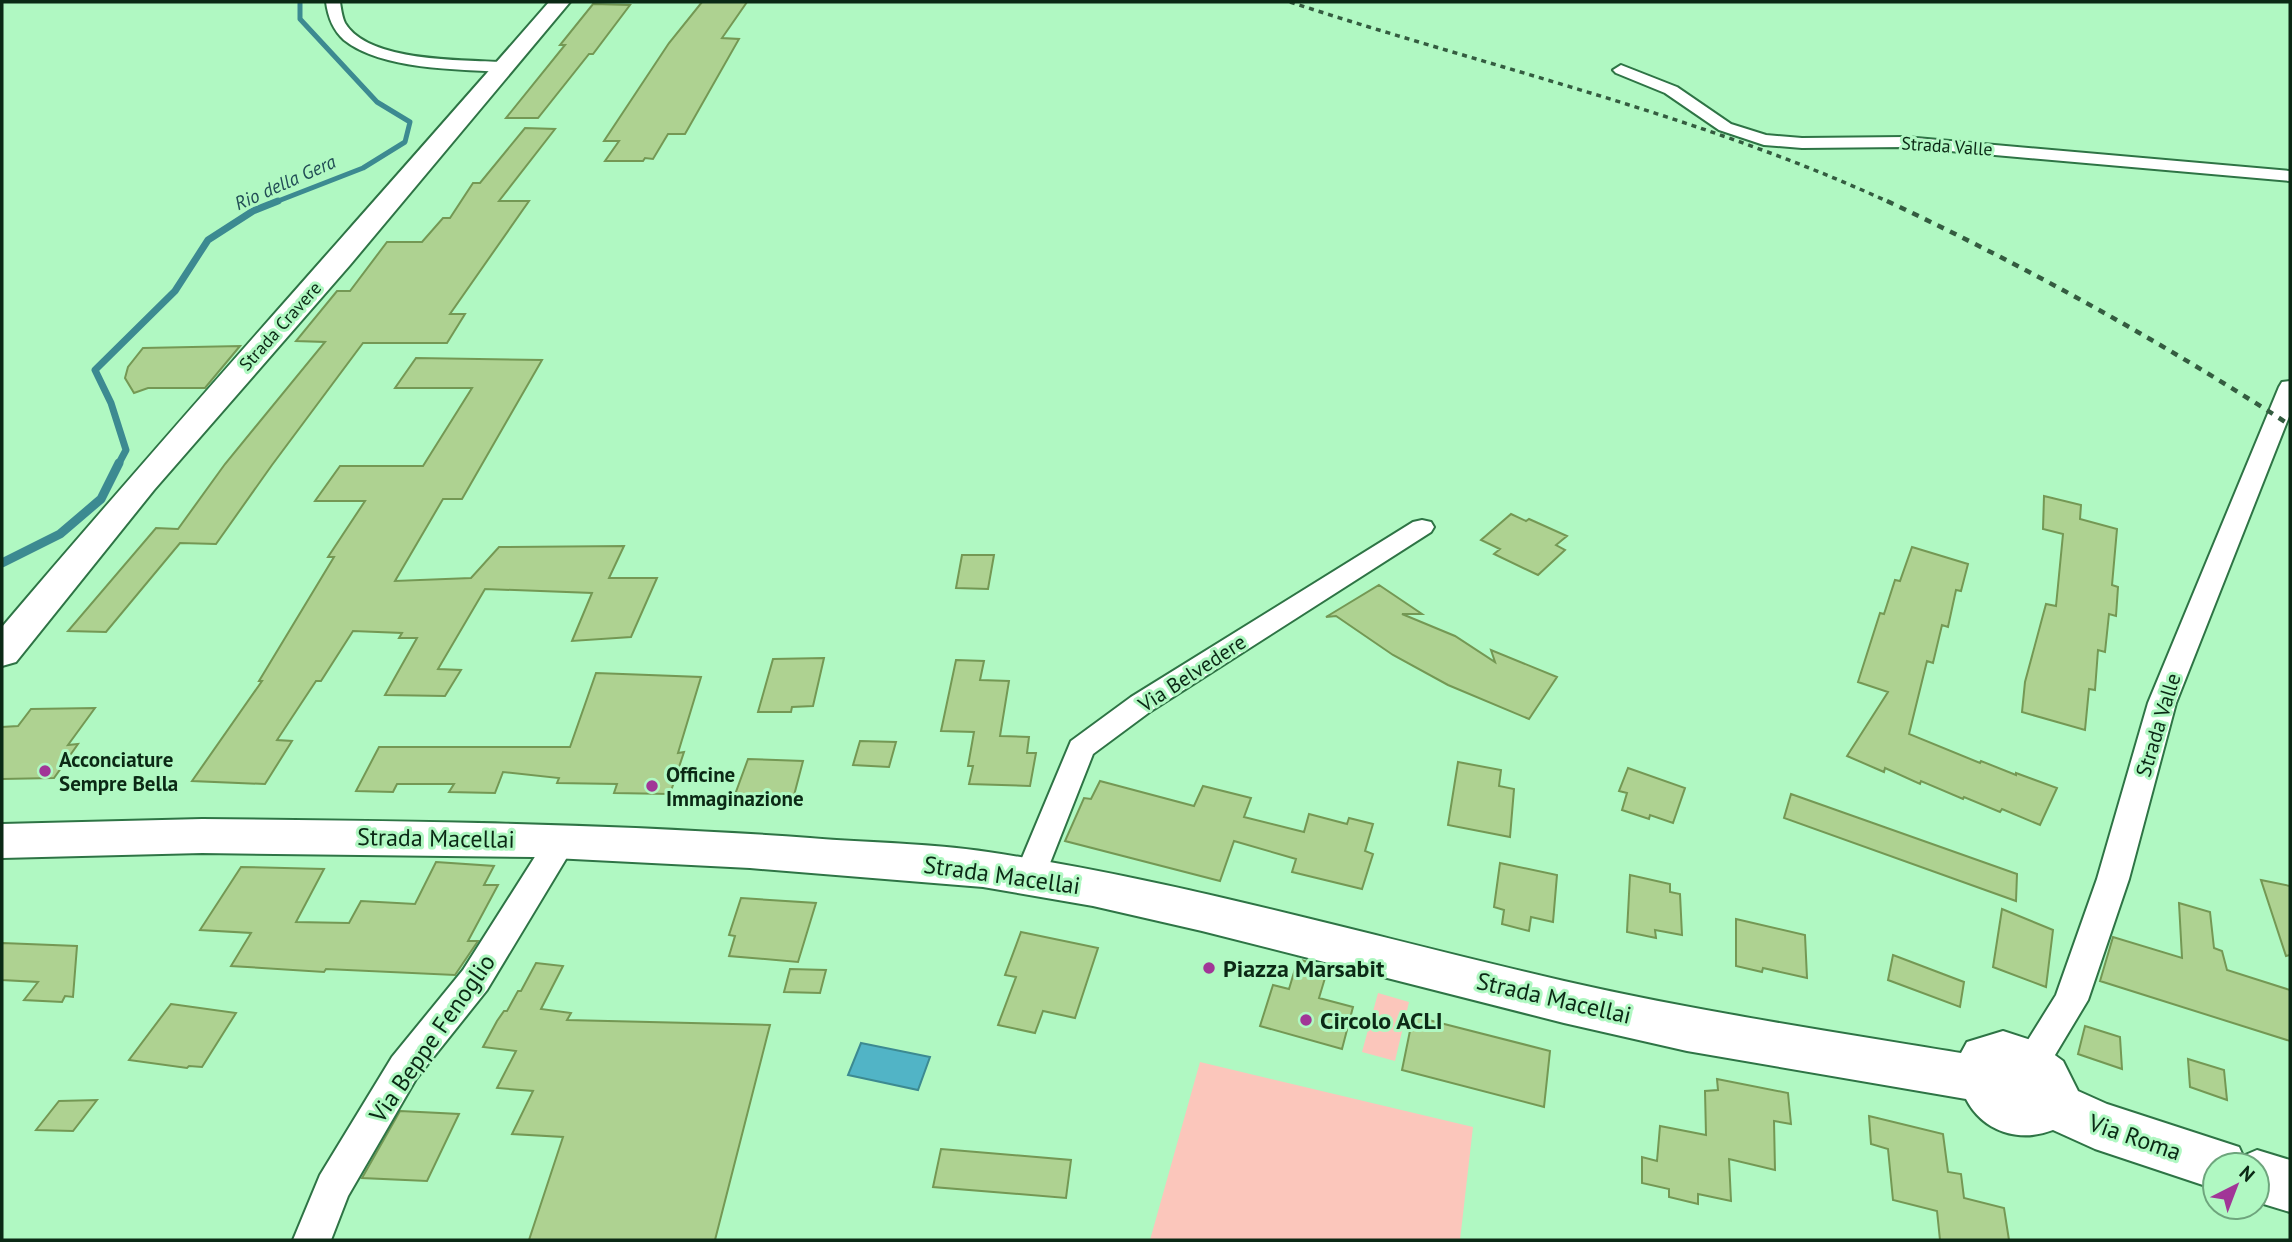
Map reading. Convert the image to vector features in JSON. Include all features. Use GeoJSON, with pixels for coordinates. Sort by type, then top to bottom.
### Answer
{"type":"FeatureCollection","features":[{"type":"Feature","properties":{"kind":"street"},"geometry":{"type":"LineString","coordinates":[[333,2],[338,25],[359,44],[381,54],[427,61],[503,66]]}},
{"type":"Feature","properties":{"kind":"street","name":"Strada Cravere"},"geometry":{"type":"LineString","coordinates":[[2,653],[142,483],[340,259],[560,2]]}},
{"type":"Feature","properties":{"kind":"street","name":"Strada Valle"},"geometry":{"type":"LineString","coordinates":[[1621,70],[1671,90],[1725,127],[1765,140],[1802,143],[1905,142],[2290,176]]}},
{"type":"Feature","properties":{"kind":"street","name":"Strada Valle"},"geometry":{"type":"LineString","coordinates":[[2041,1084],[2113,879],[2162,703],[2290,387]]}},
{"type":"Feature","properties":{"kind":"street","name":"Via Belvedere"},"geometry":{"type":"LineString","coordinates":[[1030,877],[1082,748],[1141,704],[1422,527]]}},
{"type":"Feature","properties":{"kind":"street","name":"Strada Macellai"},"geometry":{"type":"LineString","coordinates":[[2,841],[202,836],[561,841],[750,850],[983,869],[1093,888],[1202,912],[1564,1002],[1662,1023],[1981,1079]]}},
{"type":"Feature","properties":{"kind":"street","name":"Via Beppe Fenoglio"},"geometry":{"type":"LineString","coordinates":[[312,1240],[333,1188],[404,1068],[475,980],[561,841]]}},
{"type":"Feature","properties":{"kind":"street","name":"Via Roma"},"geometry":{"type":"LineString","coordinates":[[1981,1079],[1980,1066],[1985,1058],[1993,1055],[2015,1056],[2041,1084],[2095,1125],[2201,1159]]}},
{"type":"Feature","properties":{"kind":"street"},"geometry":{"type":"LineString","coordinates":[[2271,1180],[2290,1186]]}},
{"type":"Feature","properties":{"kind":"shaded area"},"geometry":{"type":"Polygon","coordinates":[[[1378,993],[1409,1002],[1395,1061],[1362,1052],[1378,993]]]}},
{"type":"Feature","properties":{"kind":"shaded area"},"geometry":{"type":"Polygon","coordinates":[[[1200,1062],[1473,1127],[1460,1240],[1150,1240],[1200,1062]]]}},
{"type":"Feature","properties":{"kind":"water"},"geometry":{"type":"Polygon","coordinates":[[[861,1043],[930,1057],[918,1090],[848,1075],[861,1043]]]}},
{"type":"Feature","properties":{"kind":"building"},"geometry":{"type":"Polygon","coordinates":[[[702,2],[747,2],[722,38],[739,39],[685,134],[668,134],[653,159],[605,161],[619,141],[604,141],[669,43],[702,2]]]}},
{"type":"Feature","properties":{"kind":"building"},"geometry":{"type":"Polygon","coordinates":[[[593,4],[630,5],[593,54],[589,54],[538,118],[506,118],[565,45],[560,45],[593,4]]]}},
{"type":"Feature","properties":{"kind":"building"},"geometry":{"type":"Polygon","coordinates":[[[525,128],[555,129],[499,201],[529,201],[450,314],[465,314],[447,343],[363,343],[216,544],[180,543],[106,632],[68,631],[156,528],[178,529],[225,464],[325,342],[296,341],[337,291],[350,291],[387,242],[422,242],[443,218],[450,218],[473,183],[480,183],[525,128]]]}},
{"type":"Feature","properties":{"kind":"building"},"geometry":{"type":"Polygon","coordinates":[[[240,346],[205,388],[148,388],[134,393],[125,378],[128,367],[143,348],[240,346]]]}},
{"type":"Feature","properties":{"kind":"building"},"geometry":{"type":"Polygon","coordinates":[[[416,358],[542,360],[462,499],[443,499],[395,581],[471,578],[499,547],[624,546],[609,578],[657,578],[631,637],[572,641],[592,593],[485,589],[438,669],[461,670],[445,696],[385,695],[417,638],[399,638],[402,633],[353,631],[321,681],[316,681],[277,740],[292,741],[265,784],[192,781],[262,681],[259,681],[334,557],[328,557],[365,501],[315,501],[340,466],[423,466],[472,388],[395,388],[416,358]]]}},
{"type":"Feature","properties":{"kind":"building"},"geometry":{"type":"Polygon","coordinates":[[[2044,496],[2081,505],[2080,519],[2117,529],[2112,585],[2118,587],[2116,616],[2109,614],[2105,652],[2098,650],[2095,690],[2089,689],[2085,730],[2022,712],[2025,682],[2046,604],[2056,606],[2063,534],[2043,529],[2044,496]]]}},
{"type":"Feature","properties":{"kind":"building"},"geometry":{"type":"Polygon","coordinates":[[[1511,514],[1567,536],[1556,545],[1565,550],[1538,575],[1494,554],[1500,549],[1481,540],[1511,514]]]}},
{"type":"Feature","properties":{"kind":"building"},"geometry":{"type":"Polygon","coordinates":[[[1912,547],[1968,564],[1961,591],[1956,590],[1948,627],[1942,625],[1933,663],[1927,661],[1909,734],[1980,763],[1981,761],[2057,788],[2040,825],[2002,809],[2000,812],[1964,797],[1963,799],[1921,781],[1920,784],[1885,768],[1884,772],[1847,756],[1888,692],[1858,682],[1880,613],[1884,614],[1895,580],[1900,581],[1912,547]]]}},
{"type":"Feature","properties":{"kind":"building"},"geometry":{"type":"Polygon","coordinates":[[[962,555],[994,555],[988,589],[956,588],[962,555]]]}},
{"type":"Feature","properties":{"kind":"building"},"geometry":{"type":"Polygon","coordinates":[[[1379,585],[1422,614],[1402,614],[1455,636],[1495,662],[1491,650],[1557,677],[1529,719],[1448,685],[1393,655],[1336,616],[1326,617],[1379,585]]]}},
{"type":"Feature","properties":{"kind":"building"},"geometry":{"type":"Polygon","coordinates":[[[824,658],[813,706],[792,707],[791,712],[758,712],[773,659],[824,658]]]}},
{"type":"Feature","properties":{"kind":"building"},"geometry":{"type":"Polygon","coordinates":[[[956,660],[984,661],[980,680],[1009,681],[1000,736],[1029,737],[1027,753],[1036,753],[1030,786],[969,784],[973,766],[968,766],[974,732],[941,731],[956,660]]]}},
{"type":"Feature","properties":{"kind":"building"},"geometry":{"type":"Polygon","coordinates":[[[596,673],[701,677],[678,753],[684,752],[670,794],[614,793],[617,784],[557,783],[559,778],[503,772],[495,793],[449,792],[454,784],[397,784],[393,792],[356,791],[379,747],[570,747],[596,673]]]}},
{"type":"Feature","properties":{"kind":"building"},"geometry":{"type":"Polygon","coordinates":[[[95,708],[68,745],[78,744],[54,778],[2,779],[2,727],[18,726],[31,709],[95,708]]]}},
{"type":"Feature","properties":{"kind":"building"},"geometry":{"type":"Polygon","coordinates":[[[860,741],[896,742],[889,767],[853,765],[860,741]]]}},
{"type":"Feature","properties":{"kind":"building"},"geometry":{"type":"Polygon","coordinates":[[[748,759],[803,761],[792,803],[733,800],[748,759]]]}},
{"type":"Feature","properties":{"kind":"building"},"geometry":{"type":"Polygon","coordinates":[[[1458,762],[1501,770],[1499,786],[1514,789],[1510,837],[1448,825],[1458,762]]]}},
{"type":"Feature","properties":{"kind":"building"},"geometry":{"type":"Polygon","coordinates":[[[1628,768],[1685,788],[1673,823],[1622,810],[1627,793],[1619,791],[1628,768]]]}},
{"type":"Feature","properties":{"kind":"building"},"geometry":{"type":"Polygon","coordinates":[[[1100,781],[1194,806],[1203,786],[1251,798],[1244,817],[1304,832],[1309,814],[1347,824],[1349,818],[1373,824],[1365,851],[1373,854],[1362,889],[1292,872],[1296,859],[1234,841],[1220,881],[1065,841],[1084,798],[1091,799],[1100,781]]]}},
{"type":"Feature","properties":{"kind":"building"},"geometry":{"type":"Polygon","coordinates":[[[1791,794],[2017,874],[2016,901],[1784,818],[1791,794]]]}},
{"type":"Feature","properties":{"kind":"building"},"geometry":{"type":"Polygon","coordinates":[[[436,862],[494,866],[484,885],[498,885],[468,941],[478,941],[455,975],[326,969],[324,972],[231,966],[251,933],[200,930],[241,867],[324,869],[296,922],[349,923],[361,901],[415,904],[436,862]]]}},
{"type":"Feature","properties":{"kind":"building"},"geometry":{"type":"Polygon","coordinates":[[[1500,863],[1557,875],[1553,922],[1531,917],[1529,931],[1502,924],[1504,910],[1494,907],[1500,863]]]}},
{"type":"Feature","properties":{"kind":"building"},"geometry":{"type":"Polygon","coordinates":[[[1630,875],[1670,884],[1670,892],[1680,894],[1682,935],[1655,930],[1656,938],[1627,932],[1630,875]]]}},
{"type":"Feature","properties":{"kind":"building"},"geometry":{"type":"Polygon","coordinates":[[[2261,880],[2290,886],[2290,955],[2286,956],[2261,880]]]}},
{"type":"Feature","properties":{"kind":"building"},"geometry":{"type":"Polygon","coordinates":[[[741,898],[816,903],[798,962],[729,956],[735,936],[729,935],[741,898]]]}},
{"type":"Feature","properties":{"kind":"building"},"geometry":{"type":"Polygon","coordinates":[[[2179,903],[2210,912],[2214,948],[2222,951],[2227,970],[2290,990],[2290,1041],[2100,981],[2113,937],[2182,958],[2179,903]]]}},
{"type":"Feature","properties":{"kind":"building"},"geometry":{"type":"Polygon","coordinates":[[[2002,909],[2053,930],[2046,987],[1993,967],[2002,909]]]}},
{"type":"Feature","properties":{"kind":"building"},"geometry":{"type":"Polygon","coordinates":[[[1736,919],[1805,935],[1807,978],[1763,968],[1762,972],[1736,966],[1736,919]]]}},
{"type":"Feature","properties":{"kind":"building"},"geometry":{"type":"Polygon","coordinates":[[[1021,932],[1098,948],[1075,1018],[1043,1011],[1035,1033],[998,1025],[1016,977],[1005,975],[1021,932]]]}},
{"type":"Feature","properties":{"kind":"building"},"geometry":{"type":"Polygon","coordinates":[[[2,943],[77,946],[73,997],[65,996],[62,1002],[24,1000],[38,982],[2,980],[2,943]]]}},
{"type":"Feature","properties":{"kind":"building"},"geometry":{"type":"Polygon","coordinates":[[[1893,955],[1964,982],[1960,1007],[1888,980],[1893,955]]]}},
{"type":"Feature","properties":{"kind":"building","name":"Circolo ACLI"},"geometry":{"type":"Polygon","coordinates":[[[1298,959],[1328,968],[1319,998],[1353,1007],[1342,1049],[1260,1026],[1273,985],[1289,989],[1298,959]]]}},
{"type":"Feature","properties":{"kind":"building"},"geometry":{"type":"Polygon","coordinates":[[[536,963],[563,966],[541,1009],[571,1013],[567,1020],[770,1025],[715,1240],[529,1240],[563,1137],[512,1134],[533,1091],[497,1088],[516,1051],[483,1047],[497,1021],[504,1011],[507,1011],[518,991],[521,991],[536,963]]]}},
{"type":"Feature","properties":{"kind":"building"},"geometry":{"type":"Polygon","coordinates":[[[790,969],[826,970],[820,993],[784,992],[790,969]]]}},
{"type":"Feature","properties":{"kind":"building"},"geometry":{"type":"Polygon","coordinates":[[[171,1004],[236,1013],[202,1067],[187,1068],[129,1060],[171,1004]]]}},
{"type":"Feature","properties":{"kind":"building"},"geometry":{"type":"Polygon","coordinates":[[[1413,1016],[1550,1051],[1544,1107],[1402,1070],[1413,1016]]]}},
{"type":"Feature","properties":{"kind":"building"},"geometry":{"type":"Polygon","coordinates":[[[2085,1026],[2120,1037],[2122,1069],[2078,1054],[2085,1026]]]}},
{"type":"Feature","properties":{"kind":"building"},"geometry":{"type":"Polygon","coordinates":[[[2188,1059],[2224,1070],[2227,1100],[2190,1087],[2188,1059]]]}},
{"type":"Feature","properties":{"kind":"building"},"geometry":{"type":"Polygon","coordinates":[[[1717,1079],[1788,1093],[1791,1124],[1774,1121],[1775,1170],[1729,1159],[1731,1201],[1698,1194],[1698,1204],[1669,1197],[1669,1189],[1642,1183],[1642,1157],[1657,1161],[1660,1126],[1706,1135],[1705,1091],[1718,1090],[1717,1079]]]}},
{"type":"Feature","properties":{"kind":"building"},"geometry":{"type":"Polygon","coordinates":[[[97,1100],[73,1131],[36,1130],[59,1101],[97,1100]]]}},
{"type":"Feature","properties":{"kind":"building"},"geometry":{"type":"Polygon","coordinates":[[[400,1111],[459,1114],[427,1181],[362,1178],[400,1111]]]}},
{"type":"Feature","properties":{"kind":"building"},"geometry":{"type":"Polygon","coordinates":[[[1869,1116],[1943,1134],[1948,1172],[1961,1174],[1964,1198],[2004,1208],[2009,1240],[1940,1240],[1937,1211],[1893,1200],[1888,1149],[1871,1144],[1869,1116]]]}},
{"type":"Feature","properties":{"kind":"building"},"geometry":{"type":"Polygon","coordinates":[[[941,1149],[1071,1160],[1066,1198],[933,1187],[941,1149]]]}},
{"type":"Feature","properties":{"kind":"waterway","name":"Rio della Gera"},"geometry":{"type":"LineString","coordinates":[[273,203],[363,168],[405,142],[410,122],[377,102],[300,19],[300,2]]}},
{"type":"Feature","properties":{"kind":"waterway","name":"Rio della Gera"},"geometry":{"type":"LineString","coordinates":[[273,203],[278,201]]}},
{"type":"Feature","properties":{"kind":"waterway","name":"Rio della Gera"},"geometry":{"type":"LineString","coordinates":[[118,465],[126,450],[111,403],[95,370],[175,291],[208,240],[253,211],[273,203]]}},
{"type":"Feature","properties":{"kind":"waterway","name":"Rio della Gera"},"geometry":{"type":"LineString","coordinates":[[2,563],[60,534],[101,499],[118,465]]}},
{"type":"Feature","properties":{"kind":"railway"},"geometry":{"type":"LineString","coordinates":[[1290,2],[1594,94],[1744,143],[1891,203]]}},
{"type":"Feature","properties":{"kind":"railway"},"geometry":{"type":"LineString","coordinates":[[1887,201],[2092,306],[2290,425]]}},
{"type":"Feature","properties":{"kind":"place","name":"Acconciature Sempre Bella"},"geometry":{"type":"Point","coordinates":[45,771]}},
{"type":"Feature","properties":{"kind":"place","name":"Officine Immaginazione"},"geometry":{"type":"Point","coordinates":[652,786]}},
{"type":"Feature","properties":{"kind":"place","name":"Piazza Marsabit"},"geometry":{"type":"Point","coordinates":[1209,968]}},
{"type":"Feature","properties":{"kind":"place","name":"Circolo ACLI"},"geometry":{"type":"Point","coordinates":[1306,1020]}}]}
